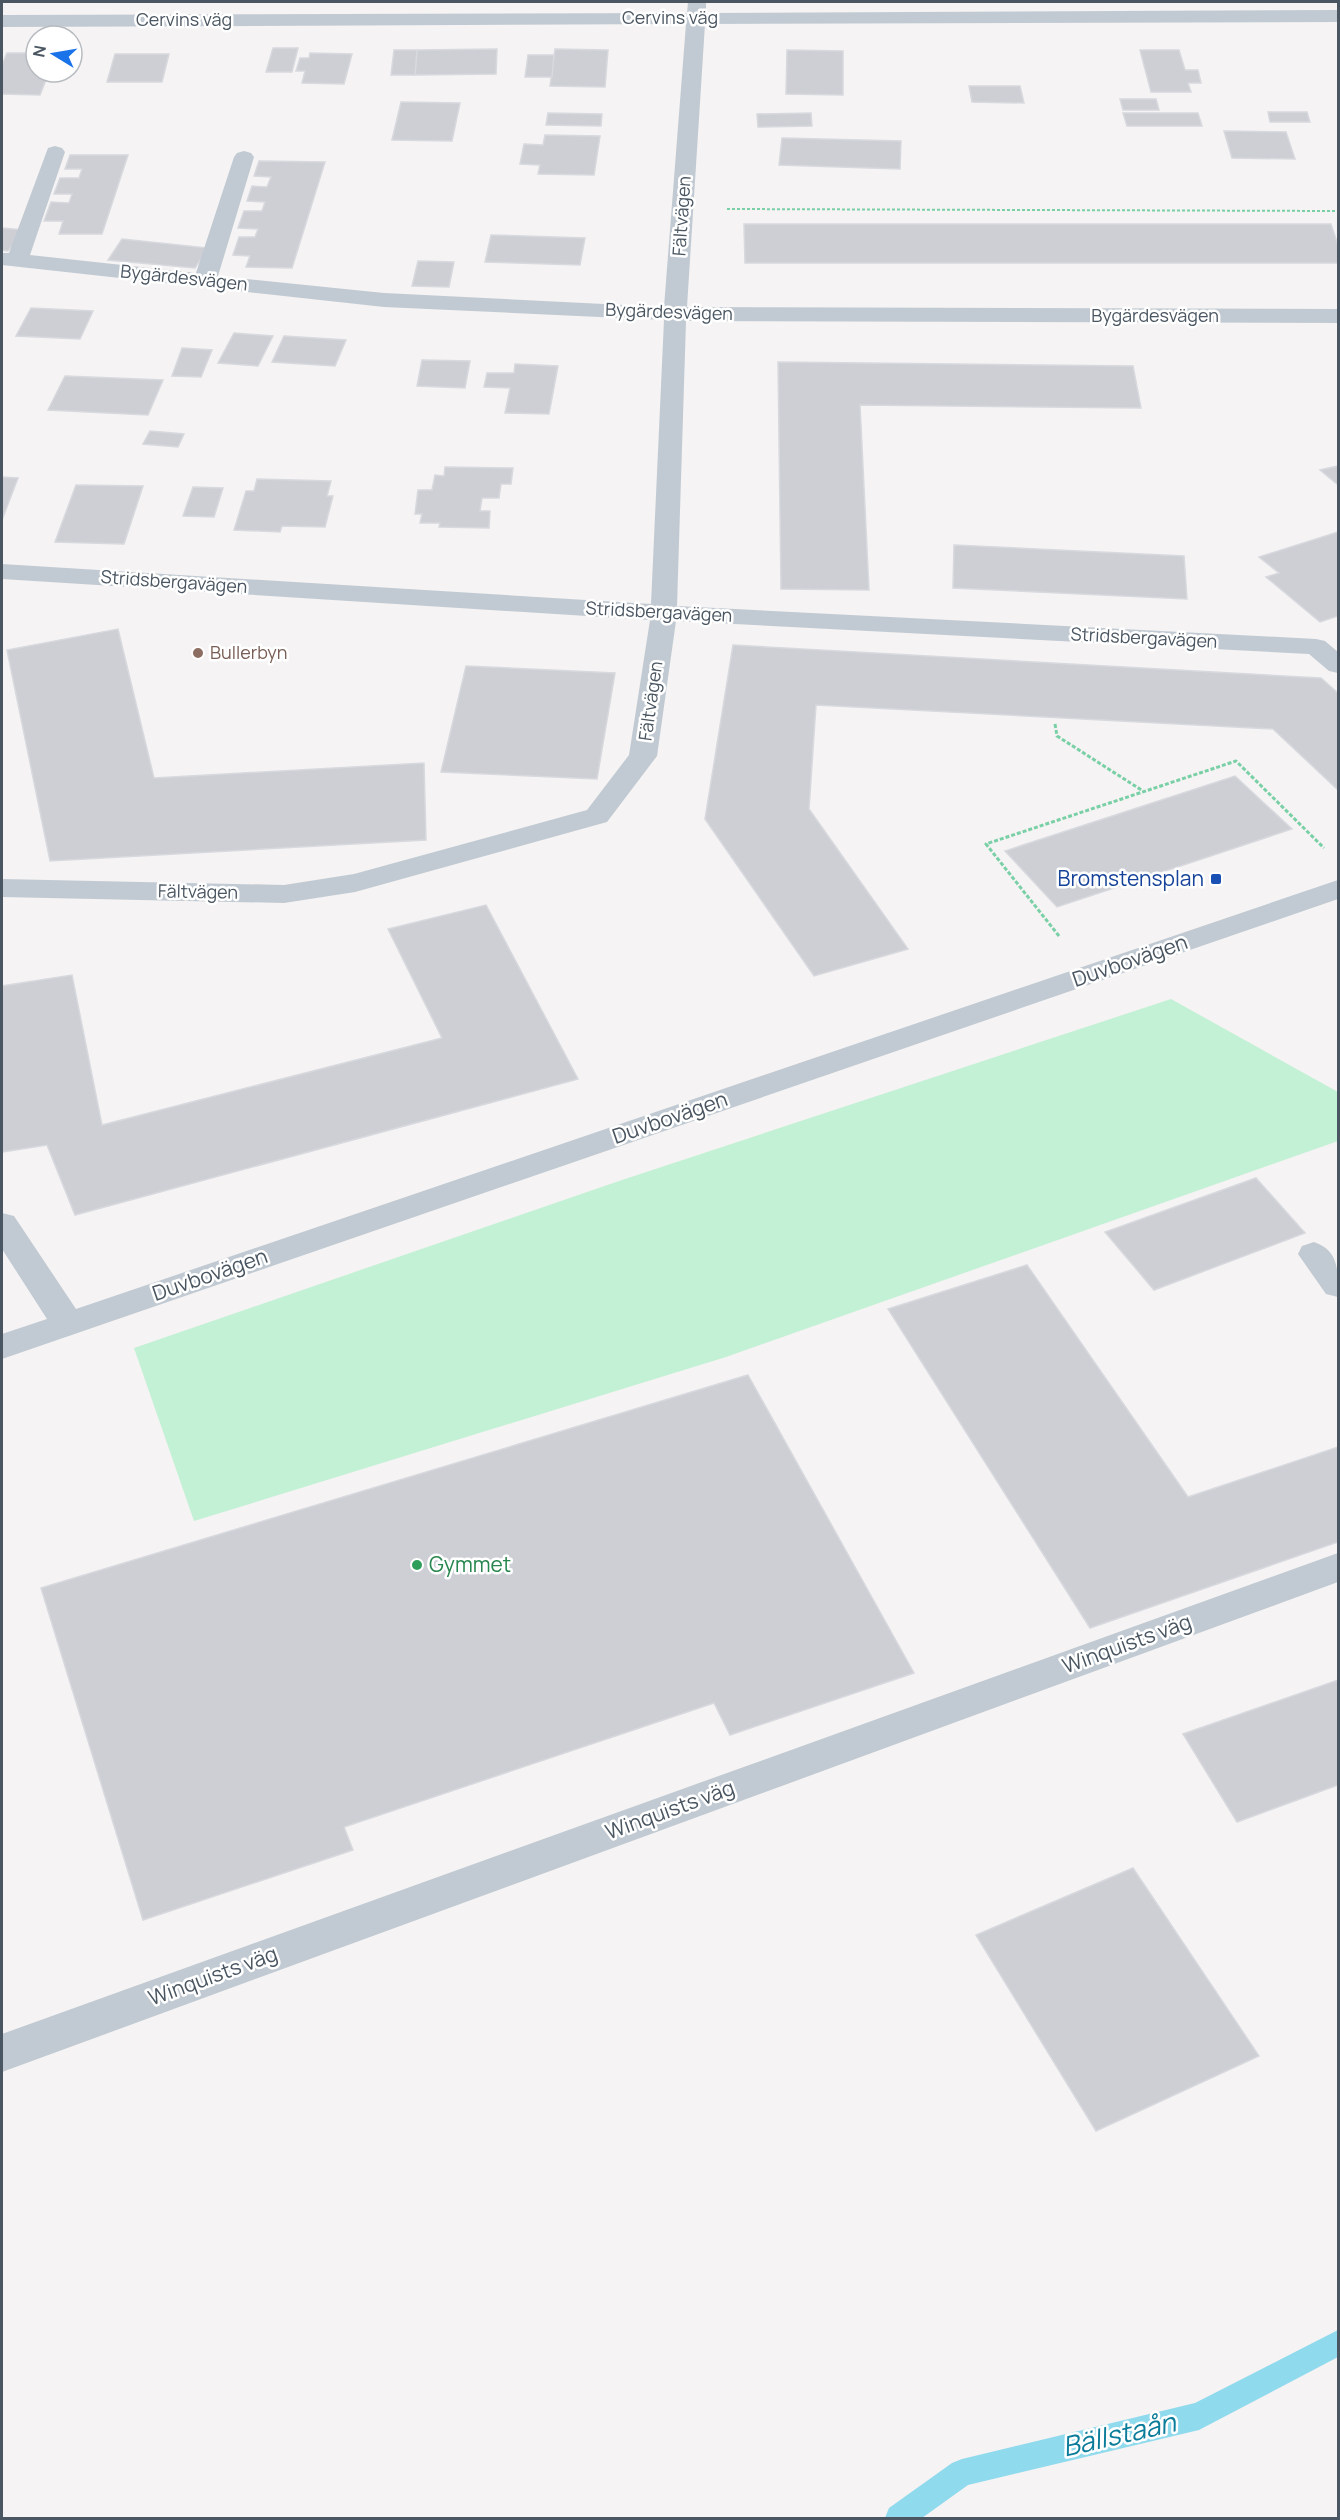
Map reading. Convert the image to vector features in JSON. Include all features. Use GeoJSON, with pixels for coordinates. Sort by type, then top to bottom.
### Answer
{"type":"FeatureCollection","features":[{"type":"Feature","properties":{"kind":"street"},"geometry":{"type":"LineString","coordinates":[[1332,2],[1338,17]]}},
{"type":"Feature","properties":{"kind":"street","name":"Cervins väg"},"geometry":{"type":"LineString","coordinates":[[2,21],[696,10],[1338,17]]}},
{"type":"Feature","properties":{"kind":"street","name":"Fältvägen"},"geometry":{"type":"LineString","coordinates":[[2,888],[284,894],[355,883],[597,816],[643,756],[664,613],[675,314],[696,10]]}},
{"type":"Feature","properties":{"kind":"street"},"geometry":{"type":"LineString","coordinates":[[9,260],[55,152]]}},
{"type":"Feature","properties":{"kind":"street"},"geometry":{"type":"LineString","coordinates":[[205,281],[244,157]]}},
{"type":"Feature","properties":{"kind":"street","name":"Bygärdesvägen"},"geometry":{"type":"LineString","coordinates":[[9,260],[384,300],[675,314],[1338,316]]}},
{"type":"Feature","properties":{"kind":"street","name":"Stridsbergavägen"},"geometry":{"type":"LineString","coordinates":[[2,571],[664,613],[1316,647],[1338,666]]}},
{"type":"Feature","properties":{"kind":"street","name":"Duvbovägen"},"geometry":{"type":"LineString","coordinates":[[2,1347],[1338,889]]}},
{"type":"Feature","properties":{"kind":"street"},"geometry":{"type":"LineString","coordinates":[[2,1224],[68,1324]]}},
{"type":"Feature","properties":{"kind":"street"},"geometry":{"type":"LineString","coordinates":[[1314,1254],[1338,1285]]}},
{"type":"Feature","properties":{"kind":"street","name":"Winquists väg"},"geometry":{"type":"LineString","coordinates":[[2,2052],[1338,1567]]}},
{"type":"Feature","properties":{"kind":"path"},"geometry":{"type":"LineString","coordinates":[[682,208],[1338,212]]}},
{"type":"Feature","properties":{"kind":"path"},"geometry":{"type":"LineString","coordinates":[[1054,724],[1057,736],[1144,791]]}},
{"type":"Feature","properties":{"kind":"path"},"geometry":{"type":"LineString","coordinates":[[1089,974],[986,844],[1236,761],[1331,855]]}},
{"type":"Feature","properties":{"kind":"green space"},"geometry":{"type":"Polygon","coordinates":[[[1171,999],[1338,1092],[1338,1141],[726,1357],[194,1521],[134,1348],[619,1181],[1171,999]]]}},
{"type":"Feature","properties":{"kind":"building"},"geometry":{"type":"Polygon","coordinates":[[[273,48],[298,48],[292,72],[266,72],[273,48]]]}},
{"type":"Feature","properties":{"kind":"building"},"geometry":{"type":"Polygon","coordinates":[[[497,49],[496,74],[415,75],[417,50],[497,49]]]}},
{"type":"Feature","properties":{"kind":"building"},"geometry":{"type":"Polygon","coordinates":[[[555,49],[608,50],[605,87],[550,86],[555,49]]]}},
{"type":"Feature","properties":{"kind":"building"},"geometry":{"type":"Polygon","coordinates":[[[394,50],[417,50],[415,75],[391,75],[394,50]]]}},
{"type":"Feature","properties":{"kind":"building"},"geometry":{"type":"Polygon","coordinates":[[[787,50],[843,51],[843,95],[786,94],[787,50]]]}},
{"type":"Feature","properties":{"kind":"building"},"geometry":{"type":"Polygon","coordinates":[[[1140,50],[1179,50],[1185,70],[1198,70],[1201,83],[1188,83],[1191,92],[1151,92],[1140,50]]]}},
{"type":"Feature","properties":{"kind":"building"},"geometry":{"type":"Polygon","coordinates":[[[7,53],[24,53],[24,84],[44,84],[40,95],[2,94],[2,65],[7,53]]]}},
{"type":"Feature","properties":{"kind":"building"},"geometry":{"type":"Polygon","coordinates":[[[310,53],[352,54],[344,84],[302,83],[305,71],[296,71],[300,58],[309,58],[310,53]]]}},
{"type":"Feature","properties":{"kind":"building"},"geometry":{"type":"Polygon","coordinates":[[[115,54],[169,54],[162,82],[107,82],[115,54]]]}},
{"type":"Feature","properties":{"kind":"building"},"geometry":{"type":"Polygon","coordinates":[[[528,55],[554,55],[552,77],[525,77],[528,55]]]}},
{"type":"Feature","properties":{"kind":"building"},"geometry":{"type":"Polygon","coordinates":[[[969,86],[1020,86],[1024,103],[972,102],[969,86]]]}},
{"type":"Feature","properties":{"kind":"building"},"geometry":{"type":"Polygon","coordinates":[[[1120,99],[1156,99],[1159,110],[1123,110],[1120,99]]]}},
{"type":"Feature","properties":{"kind":"building"},"geometry":{"type":"Polygon","coordinates":[[[401,102],[460,103],[452,141],[392,140],[401,102]]]}},
{"type":"Feature","properties":{"kind":"building"},"geometry":{"type":"Polygon","coordinates":[[[1268,112],[1307,112],[1310,122],[1270,122],[1268,112]]]}},
{"type":"Feature","properties":{"kind":"building"},"geometry":{"type":"Polygon","coordinates":[[[548,113],[602,114],[601,126],[546,125],[548,113]]]}},
{"type":"Feature","properties":{"kind":"building"},"geometry":{"type":"Polygon","coordinates":[[[811,113],[812,126],[758,127],[757,114],[811,113]]]}},
{"type":"Feature","properties":{"kind":"building"},"geometry":{"type":"Polygon","coordinates":[[[1123,113],[1198,113],[1202,126],[1127,126],[1123,113]]]}},
{"type":"Feature","properties":{"kind":"building"},"geometry":{"type":"Polygon","coordinates":[[[1224,131],[1286,132],[1295,159],[1232,158],[1224,131]]]}},
{"type":"Feature","properties":{"kind":"building"},"geometry":{"type":"Polygon","coordinates":[[[545,135],[600,136],[594,175],[538,174],[540,165],[520,164],[524,144],[543,145],[545,135]]]}},
{"type":"Feature","properties":{"kind":"building"},"geometry":{"type":"Polygon","coordinates":[[[782,138],[901,141],[900,169],[779,165],[782,138]]]}},
{"type":"Feature","properties":{"kind":"building"},"geometry":{"type":"Polygon","coordinates":[[[70,155],[128,155],[102,234],[59,234],[63,221],[44,221],[51,202],[69,203],[72,194],[54,194],[60,178],[79,178],[82,169],[65,169],[70,155]]]}},
{"type":"Feature","properties":{"kind":"building"},"geometry":{"type":"Polygon","coordinates":[[[259,161],[325,162],[292,268],[246,267],[250,256],[233,255],[239,237],[255,237],[258,229],[238,228],[244,211],[262,211],[265,202],[247,201],[252,186],[267,187],[271,177],[254,176],[259,161]]]}},
{"type":"Feature","properties":{"kind":"building"},"geometry":{"type":"Polygon","coordinates":[[[744,224],[1331,224],[1338,245],[1338,263],[745,263],[744,224]]]}},
{"type":"Feature","properties":{"kind":"building"},"geometry":{"type":"Polygon","coordinates":[[[2,228],[25,230],[8,251],[2,250],[2,228]]]}},
{"type":"Feature","properties":{"kind":"building"},"geometry":{"type":"Polygon","coordinates":[[[491,235],[585,238],[580,265],[485,262],[491,235]]]}},
{"type":"Feature","properties":{"kind":"building"},"geometry":{"type":"Polygon","coordinates":[[[122,239],[208,248],[195,268],[108,260],[122,239]]]}},
{"type":"Feature","properties":{"kind":"building"},"geometry":{"type":"Polygon","coordinates":[[[418,261],[454,262],[449,287],[412,286],[418,261]]]}},
{"type":"Feature","properties":{"kind":"building"},"geometry":{"type":"Polygon","coordinates":[[[31,308],[93,311],[80,339],[16,336],[31,308]]]}},
{"type":"Feature","properties":{"kind":"building"},"geometry":{"type":"Polygon","coordinates":[[[234,333],[273,336],[258,366],[218,363],[234,333]]]}},
{"type":"Feature","properties":{"kind":"building"},"geometry":{"type":"Polygon","coordinates":[[[284,336],[346,340],[335,366],[272,362],[284,336]]]}},
{"type":"Feature","properties":{"kind":"building"},"geometry":{"type":"Polygon","coordinates":[[[182,348],[212,350],[201,377],[172,376],[182,348]]]}},
{"type":"Feature","properties":{"kind":"building"},"geometry":{"type":"Polygon","coordinates":[[[422,360],[470,361],[465,388],[417,386],[422,360]]]}},
{"type":"Feature","properties":{"kind":"building"},"geometry":{"type":"Polygon","coordinates":[[[778,362],[1133,366],[1141,408],[860,405],[869,590],[781,589],[778,362]]]}},
{"type":"Feature","properties":{"kind":"building"},"geometry":{"type":"Polygon","coordinates":[[[515,364],[558,366],[549,414],[505,413],[510,388],[484,387],[487,373],[514,373],[515,364]]]}},
{"type":"Feature","properties":{"kind":"building"},"geometry":{"type":"Polygon","coordinates":[[[65,376],[163,380],[148,415],[48,410],[65,376]]]}},
{"type":"Feature","properties":{"kind":"building"},"geometry":{"type":"Polygon","coordinates":[[[150,431],[184,434],[178,447],[143,444],[150,431]]]}},
{"type":"Feature","properties":{"kind":"building"},"geometry":{"type":"Polygon","coordinates":[[[1338,466],[1338,485],[1320,470],[1338,466]]]}},
{"type":"Feature","properties":{"kind":"building"},"geometry":{"type":"Polygon","coordinates":[[[445,467],[513,468],[511,484],[501,484],[499,498],[482,498],[480,511],[490,511],[489,528],[439,527],[440,523],[420,523],[422,514],[415,514],[418,490],[432,490],[435,475],[444,476],[445,467]]]}},
{"type":"Feature","properties":{"kind":"building"},"geometry":{"type":"Polygon","coordinates":[[[2,477],[18,478],[2,520],[2,477]]]}},
{"type":"Feature","properties":{"kind":"building"},"geometry":{"type":"Polygon","coordinates":[[[257,479],[331,481],[327,496],[333,496],[325,527],[282,526],[280,532],[234,530],[246,491],[254,491],[257,479]]]}},
{"type":"Feature","properties":{"kind":"building"},"geometry":{"type":"Polygon","coordinates":[[[76,485],[143,486],[124,544],[55,542],[76,485]]]}},
{"type":"Feature","properties":{"kind":"building"},"geometry":{"type":"Polygon","coordinates":[[[193,487],[223,488],[214,517],[183,516],[193,487]]]}},
{"type":"Feature","properties":{"kind":"building"},"geometry":{"type":"Polygon","coordinates":[[[1338,532],[1338,616],[1320,622],[1266,577],[1279,573],[1259,557],[1338,532]]]}},
{"type":"Feature","properties":{"kind":"building"},"geometry":{"type":"Polygon","coordinates":[[[954,545],[1184,556],[1187,599],[953,588],[954,545]]]}},
{"type":"Feature","properties":{"kind":"building"},"geometry":{"type":"Polygon","coordinates":[[[118,629],[154,778],[424,763],[426,840],[50,861],[7,650],[118,629]]]}},
{"type":"Feature","properties":{"kind":"building"},"geometry":{"type":"Polygon","coordinates":[[[733,645],[1321,678],[1338,693],[1338,790],[1273,729],[816,705],[809,809],[908,949],[814,976],[705,819],[733,645]]]}},
{"type":"Feature","properties":{"kind":"building"},"geometry":{"type":"Polygon","coordinates":[[[466,666],[615,673],[597,779],[441,772],[466,666]]]}},
{"type":"Feature","properties":{"kind":"building"},"geometry":{"type":"Polygon","coordinates":[[[1235,776],[1292,829],[1057,907],[1005,851],[1235,776]]]}},
{"type":"Feature","properties":{"kind":"building"},"geometry":{"type":"Polygon","coordinates":[[[486,905],[578,1079],[75,1215],[47,1145],[2,1152],[2,986],[72,975],[102,1125],[442,1038],[388,929],[486,905]]]}},
{"type":"Feature","properties":{"kind":"building"},"geometry":{"type":"Polygon","coordinates":[[[1256,1178],[1305,1233],[1154,1290],[1105,1232],[1256,1178]]]}},
{"type":"Feature","properties":{"kind":"building"},"geometry":{"type":"Polygon","coordinates":[[[1027,1265],[1188,1497],[1338,1447],[1338,1542],[1090,1628],[888,1309],[1027,1265]]]}},
{"type":"Feature","properties":{"kind":"building"},"geometry":{"type":"Polygon","coordinates":[[[748,1375],[914,1673],[730,1735],[714,1703],[344,1827],[353,1850],[143,1920],[41,1588],[748,1375]]]}},
{"type":"Feature","properties":{"kind":"building"},"geometry":{"type":"Polygon","coordinates":[[[1338,1680],[1338,1785],[1237,1822],[1183,1734],[1338,1680]]]}},
{"type":"Feature","properties":{"kind":"building"},"geometry":{"type":"Polygon","coordinates":[[[1133,1868],[1259,2056],[1096,2131],[976,1935],[1133,1868]]]}},
{"type":"Feature","properties":{"kind":"waterway","name":"Bällstaån"},"geometry":{"type":"LineString","coordinates":[[899,2518],[962,2473],[1199,2416],[1338,2343]]}},
{"type":"Feature","properties":{"kind":"place","name":"Bullerbyn"},"geometry":{"type":"Point","coordinates":[198,653]}},
{"type":"Feature","properties":{"kind":"place","name":"Bromstensplan"},"geometry":{"type":"Point","coordinates":[1216,879]}},
{"type":"Feature","properties":{"kind":"place","name":"Gymmet"},"geometry":{"type":"Point","coordinates":[417,1565]}}]}
